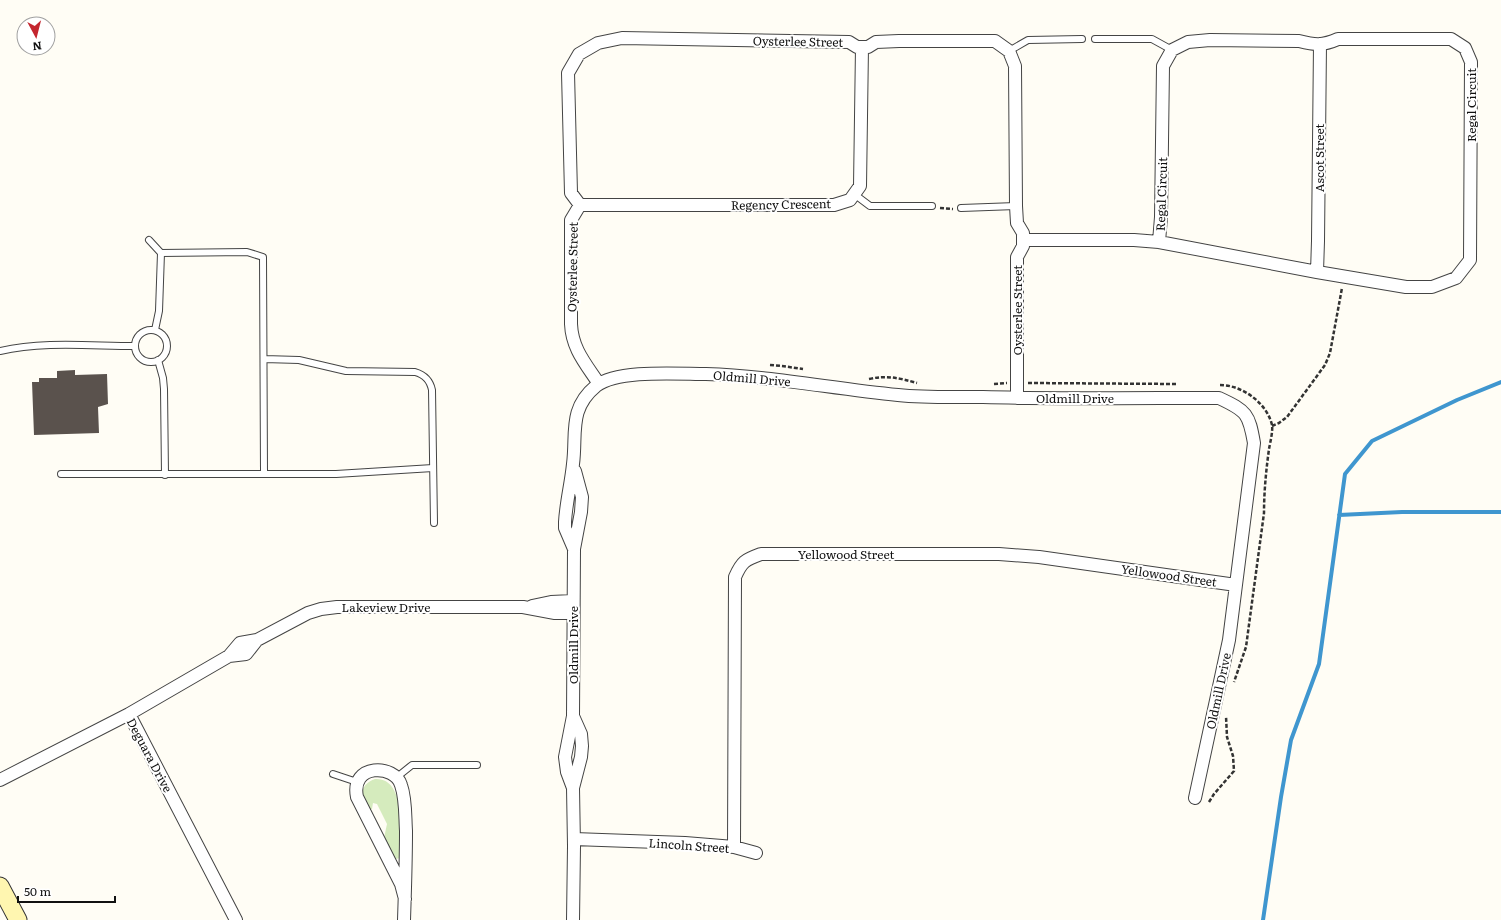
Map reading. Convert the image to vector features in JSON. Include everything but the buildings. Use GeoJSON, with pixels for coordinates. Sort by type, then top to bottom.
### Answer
{"type":"FeatureCollection","features":[{"type":"Feature","properties":{"kind":"main road"},"geometry":{"type":"LineString","coordinates":[[0,886],[18,920]]}},
{"type":"Feature","properties":{"kind":"street","name":"Oysterlee Street"},"geometry":{"type":"LineString","coordinates":[[599,384],[576,348],[571,333],[571,220],[580,205],[571,193],[568,73],[579,54],[598,43],[622,38],[849,42],[857,47],[862,47]]}},
{"type":"Feature","properties":{"kind":"street","name":"Regal Circuit"},"geometry":{"type":"LineString","coordinates":[[1023,240],[1134,240],[1159,242],[1344,277],[1406,287],[1432,287],[1456,278],[1470,260],[1471,62],[1465,48],[1451,38],[1338,39],[1326,44],[1312,45],[1299,41],[1210,40],[1188,42],[1172,50],[1163,66],[1161,217],[1159,242]]}},
{"type":"Feature","properties":{"kind":"street"},"geometry":{"type":"LineString","coordinates":[[854,194],[860,186],[862,47],[868,47],[876,42],[995,41],[1009,51],[1015,66],[1016,206],[1017,223],[1023,233],[1023,240]]}},
{"type":"Feature","properties":{"kind":"street","name":"Ascot Street"},"geometry":{"type":"LineString","coordinates":[[1317,272],[1320,44]]}},
{"type":"Feature","properties":{"kind":"street","name":"Regency Crescent"},"geometry":{"type":"LineString","coordinates":[[580,205],[834,205],[850,200],[854,194]]}},
{"type":"Feature","properties":{"kind":"street","name":"Oysterlee Street"},"geometry":{"type":"LineString","coordinates":[[1016,398],[1017,257],[1023,246],[1023,240]]}},
{"type":"Feature","properties":{"kind":"street","name":"Oldmill Drive"},"geometry":{"type":"LineString","coordinates":[[573,920],[573,788],[567,772],[565,757],[573,716],[574,549],[565,528],[565,522],[574,462],[574,432],[576,416],[584,400],[599,384],[615,377],[629,375],[726,375],[900,396],[1016,398],[1220,398],[1239,407],[1250,422],[1254,444],[1230,640],[1195,798]]}},
{"type":"Feature","properties":{"kind":"street","name":"Yellowood Street"},"geometry":{"type":"LineString","coordinates":[[734,847],[735,577],[740,565],[748,559],[761,554],[999,554],[1039,557],[1236,584]]}},
{"type":"Feature","properties":{"kind":"street","name":"Lakeview Drive"},"geometry":{"type":"LineString","coordinates":[[523,607],[551,602],[573,601]]}},
{"type":"Feature","properties":{"kind":"street","name":"Lakeview Drive"},"geometry":{"type":"LineString","coordinates":[[129,714],[229,656],[246,654],[257,640],[308,613],[337,607],[523,607],[573,613]]}},
{"type":"Feature","properties":{"kind":"street","name":"Deguara Drive"},"geometry":{"type":"LineString","coordinates":[[2,780],[129,714],[236,920]]}},
{"type":"Feature","properties":{"kind":"street"},"geometry":{"type":"LineString","coordinates":[[404,920],[405,899],[405,811],[401,784],[397,776],[389,772],[371,771],[362,775],[357,782],[357,797],[401,884],[405,899]]}},
{"type":"Feature","properties":{"kind":"street","name":"Lincoln Street"},"geometry":{"type":"LineString","coordinates":[[574,843],[586,847],[621,842],[685,842],[734,847],[756,853]]}},
{"type":"Feature","properties":{"kind":"lane"},"geometry":{"type":"LineString","coordinates":[[1009,51],[1028,40],[1082,39]]}},
{"type":"Feature","properties":{"kind":"lane"},"geometry":{"type":"LineString","coordinates":[[1095,39],[1152,39],[1172,50]]}},
{"type":"Feature","properties":{"kind":"lane"},"geometry":{"type":"LineString","coordinates":[[854,194],[870,206],[932,206]]}},
{"type":"Feature","properties":{"kind":"lane"},"geometry":{"type":"LineString","coordinates":[[961,208],[1016,206]]}},
{"type":"Feature","properties":{"kind":"lane"},"geometry":{"type":"LineString","coordinates":[[149,240],[161,253],[159,311],[155,330]]}},
{"type":"Feature","properties":{"kind":"lane"},"geometry":{"type":"LineString","coordinates":[[161,253],[247,252],[263,257],[264,474]]}},
{"type":"Feature","properties":{"kind":"lane"},"geometry":{"type":"LineString","coordinates":[[148,330],[155,330],[164,336],[167,345],[164,355],[158,360],[150,361],[143,359],[137,353],[135,346],[136,340],[141,334],[148,330]]}},
{"type":"Feature","properties":{"kind":"lane"},"geometry":{"type":"LineString","coordinates":[[0,351],[36,346],[135,346]]}},
{"type":"Feature","properties":{"kind":"lane"},"geometry":{"type":"LineString","coordinates":[[264,359],[299,360],[346,371],[415,372],[423,375],[431,383],[432,390],[434,523]]}},
{"type":"Feature","properties":{"kind":"lane"},"geometry":{"type":"LineString","coordinates":[[158,360],[164,388],[165,475]]}},
{"type":"Feature","properties":{"kind":"lane"},"geometry":{"type":"LineString","coordinates":[[61,474],[336,474],[433,468]]}},
{"type":"Feature","properties":{"kind":"lane"},"geometry":{"type":"LineString","coordinates":[[397,776],[412,765],[477,765]]}},
{"type":"Feature","properties":{"kind":"lane"},"geometry":{"type":"LineString","coordinates":[[333,774],[357,782]]}},
{"type":"Feature","properties":{"kind":"path"},"geometry":{"type":"LineString","coordinates":[[932,206],[943,209],[961,208]]}},
{"type":"Feature","properties":{"kind":"path"},"geometry":{"type":"LineString","coordinates":[[1272,426],[1287,417],[1325,365],[1330,353],[1344,277]]}},
{"type":"Feature","properties":{"kind":"path"},"geometry":{"type":"LineString","coordinates":[[766,365],[804,370]]}},
{"type":"Feature","properties":{"kind":"path"},"geometry":{"type":"LineString","coordinates":[[864,380],[879,377],[903,378],[922,384]]}},
{"type":"Feature","properties":{"kind":"path"},"geometry":{"type":"LineString","coordinates":[[991,384],[1184,384]]}},
{"type":"Feature","properties":{"kind":"path"},"geometry":{"type":"LineString","coordinates":[[1216,385],[1239,388],[1250,395],[1260,403],[1272,426],[1264,491],[1264,513],[1246,647],[1232,686]]}},
{"type":"Feature","properties":{"kind":"path"},"geometry":{"type":"LineString","coordinates":[[1209,802],[1234,771],[1233,756],[1227,737],[1227,709]]}},
{"type":"Feature","properties":{"kind":"green space"},"geometry":{"type":"Polygon","coordinates":[[[375,779],[385,781],[393,788],[397,798],[401,824],[400,858],[396,859],[393,857],[384,838],[387,824],[377,804],[373,803],[372,809],[369,810],[364,801],[363,789],[365,785],[375,779]]]}},
{"type":"Feature","properties":{"kind":"waterway"},"geometry":{"type":"LineString","coordinates":[[1263,920],[1291,740],[1319,664],[1345,474],[1372,441],[1457,400],[1501,382]]}},
{"type":"Feature","properties":{"kind":"waterway"},"geometry":{"type":"LineString","coordinates":[[1339,515],[1402,512],[1501,512]]}}]}
